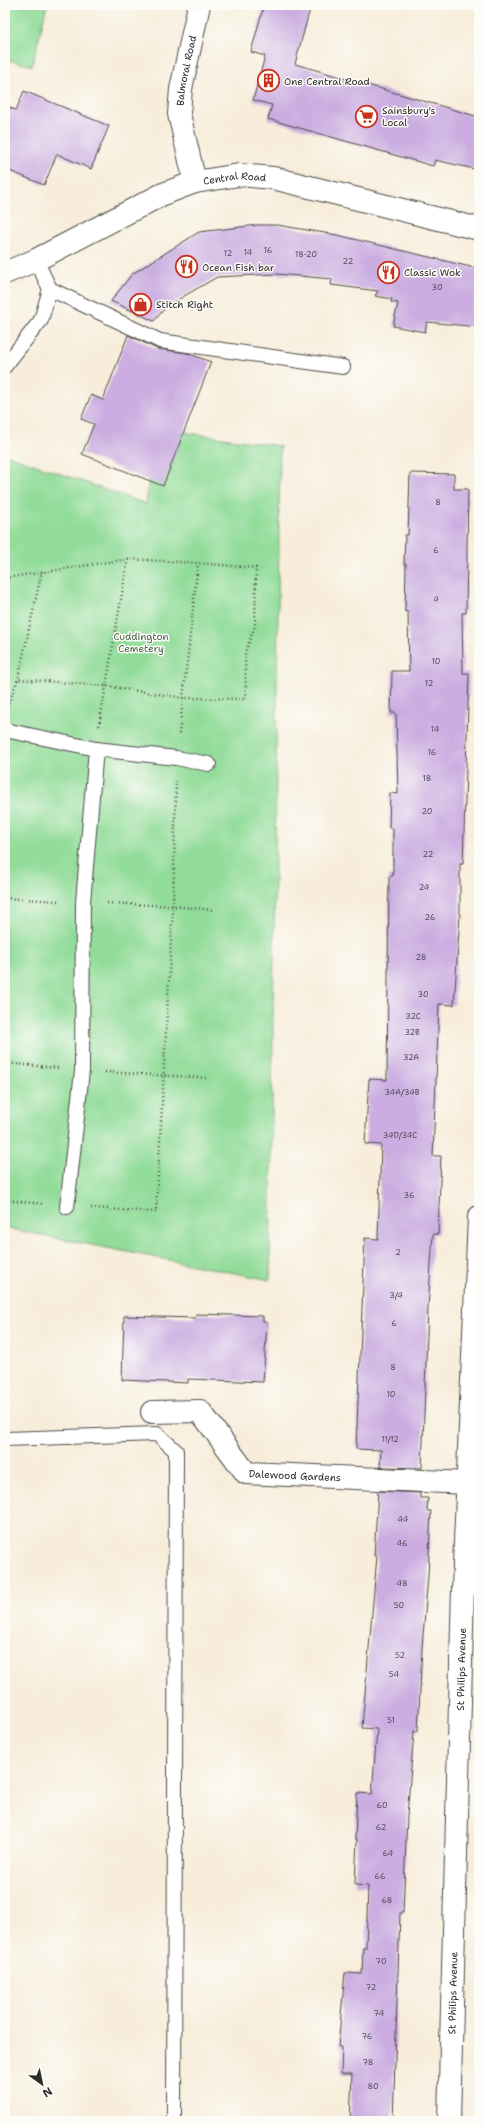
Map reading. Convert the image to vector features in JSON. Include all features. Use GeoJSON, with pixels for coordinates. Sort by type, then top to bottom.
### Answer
{"type":"FeatureCollection","features":[{"type":"Feature","properties":{"kind":"street","name":"Balmoral Road"},"geometry":{"type":"LineString","coordinates":[[195,182],[179,114],[181,89],[199,5]]}},
{"type":"Feature","properties":{"kind":"street","name":"Central Road"},"geometry":{"type":"LineString","coordinates":[[5,273],[36,260],[142,204],[195,182],[240,175],[273,178],[479,229]]}},
{"type":"Feature","properties":{"kind":"street","name":"St Philips Avenue"},"geometry":{"type":"LineString","coordinates":[[449,2121],[471,1588],[468,1483],[474,1457],[479,1217]]}},
{"type":"Feature","properties":{"kind":"street","name":"Dalewood Gardens"},"geometry":{"type":"LineString","coordinates":[[152,1412],[200,1411],[246,1473],[468,1483]]}},
{"type":"Feature","properties":{"kind":"lane"},"geometry":{"type":"LineString","coordinates":[[36,260],[50,289],[160,341],[343,367]]}},
{"type":"Feature","properties":{"kind":"lane"},"geometry":{"type":"LineString","coordinates":[[5,366],[41,320],[50,289]]}},
{"type":"Feature","properties":{"kind":"lane"},"geometry":{"type":"LineString","coordinates":[[5,730],[96,750],[176,758],[209,764]]}},
{"type":"Feature","properties":{"kind":"lane"},"geometry":{"type":"LineString","coordinates":[[67,1206],[82,1070],[83,902],[96,750]]}},
{"type":"Feature","properties":{"kind":"lane"},"geometry":{"type":"LineString","coordinates":[[5,1439],[157,1434],[176,1451],[174,2121]]}},
{"type":"Feature","properties":{"kind":"path"},"geometry":{"type":"LineString","coordinates":[[96,750],[128,559]]}},
{"type":"Feature","properties":{"kind":"path"},"geometry":{"type":"LineString","coordinates":[[5,578],[42,571],[128,559],[256,568],[255,626],[245,653],[246,700],[184,698],[106,686],[18,679]]}},
{"type":"Feature","properties":{"kind":"path"},"geometry":{"type":"LineString","coordinates":[[5,1200],[156,1212],[173,906],[176,758],[184,698],[198,563]]}},
{"type":"Feature","properties":{"kind":"path"},"geometry":{"type":"LineString","coordinates":[[5,714],[18,679],[42,571]]}},
{"type":"Feature","properties":{"kind":"path"},"geometry":{"type":"LineString","coordinates":[[5,898],[173,906],[214,910]]}},
{"type":"Feature","properties":{"kind":"green space"},"geometry":{"type":"Polygon","coordinates":[[[5,5],[47,5],[32,66],[5,59],[5,5]]]}},
{"type":"Feature","properties":{"kind":"green space","name":"Cuddington Cemetery"},"geometry":{"type":"Polygon","coordinates":[[[154,428],[280,446],[270,1280],[5,1228],[5,454],[146,504],[154,428]]]}},
{"type":"Feature","properties":{"kind":"building","name":"Sainsbury's Local"},"geometry":{"type":"Polygon","coordinates":[[[264,5],[311,5],[295,64],[479,117],[479,170],[435,160],[433,166],[268,119],[272,105],[253,100],[265,56],[251,52],[264,5]]]}},
{"type":"Feature","properties":{"kind":"building"},"geometry":{"type":"Polygon","coordinates":[[[24,91],[109,126],[91,169],[57,154],[44,185],[5,169],[5,106],[16,110],[24,91]]]}},
{"type":"Feature","properties":{"kind":"building"},"geometry":{"type":"Polygon","coordinates":[[[258,225],[277,225],[337,235],[479,269],[479,327],[427,322],[425,332],[393,326],[398,303],[391,302],[392,299],[375,296],[378,291],[331,285],[332,279],[277,274],[217,277],[167,306],[154,321],[111,301],[132,274],[199,232],[258,225]]]}},
{"type":"Feature","properties":{"kind":"building"},"geometry":{"type":"Polygon","coordinates":[[[128,335],[157,349],[187,353],[211,362],[163,486],[82,454],[94,424],[81,419],[91,395],[103,400],[128,335]]]}},
{"type":"Feature","properties":{"kind":"building"},"geometry":{"type":"Polygon","coordinates":[[[410,473],[454,474],[454,489],[468,489],[466,613],[462,613],[463,673],[469,673],[463,864],[460,864],[460,915],[454,1005],[439,1004],[433,1156],[441,1156],[438,1234],[433,1234],[428,1308],[422,1468],[380,1467],[381,1450],[356,1449],[365,1238],[378,1239],[381,1145],[365,1144],[369,1079],[387,1080],[389,876],[393,876],[393,828],[389,828],[390,793],[398,794],[396,713],[391,713],[392,671],[409,671],[408,612],[405,612],[406,564],[404,564],[405,535],[408,535],[410,473]]]}},
{"type":"Feature","properties":{"kind":"building"},"geometry":{"type":"Polygon","coordinates":[[[196,1314],[263,1316],[263,1322],[267,1322],[263,1382],[188,1379],[188,1383],[122,1380],[124,1316],[195,1318],[196,1314]]]}},
{"type":"Feature","properties":{"kind":"building"},"geometry":{"type":"Polygon","coordinates":[[[378,1491],[420,1493],[420,1498],[428,1498],[427,1511],[431,1511],[418,1731],[414,1731],[407,1816],[403,1913],[400,1913],[393,2121],[350,2121],[352,2074],[341,2074],[342,2047],[338,2047],[345,1973],[362,1974],[363,1948],[366,1948],[368,1886],[355,1885],[357,1839],[355,1838],[357,1793],[372,1794],[377,1729],[362,1728],[377,1556],[374,1556],[378,1491]]]}},
{"type":"Feature","properties":{"kind":"place","name":"One Central Road"},"geometry":{"type":"Point","coordinates":[268,81]}},
{"type":"Feature","properties":{"kind":"place","name":"Sainsbury's Local"},"geometry":{"type":"Point","coordinates":[367,116]}},
{"type":"Feature","properties":{"kind":"place","name":"Ocean Fish bar"},"geometry":{"type":"Point","coordinates":[187,267]}},
{"type":"Feature","properties":{"kind":"place","name":"Classic Wok"},"geometry":{"type":"Point","coordinates":[388,272]}},
{"type":"Feature","properties":{"kind":"place","name":"Stitch Right"},"geometry":{"type":"Point","coordinates":[140,304]}}]}
